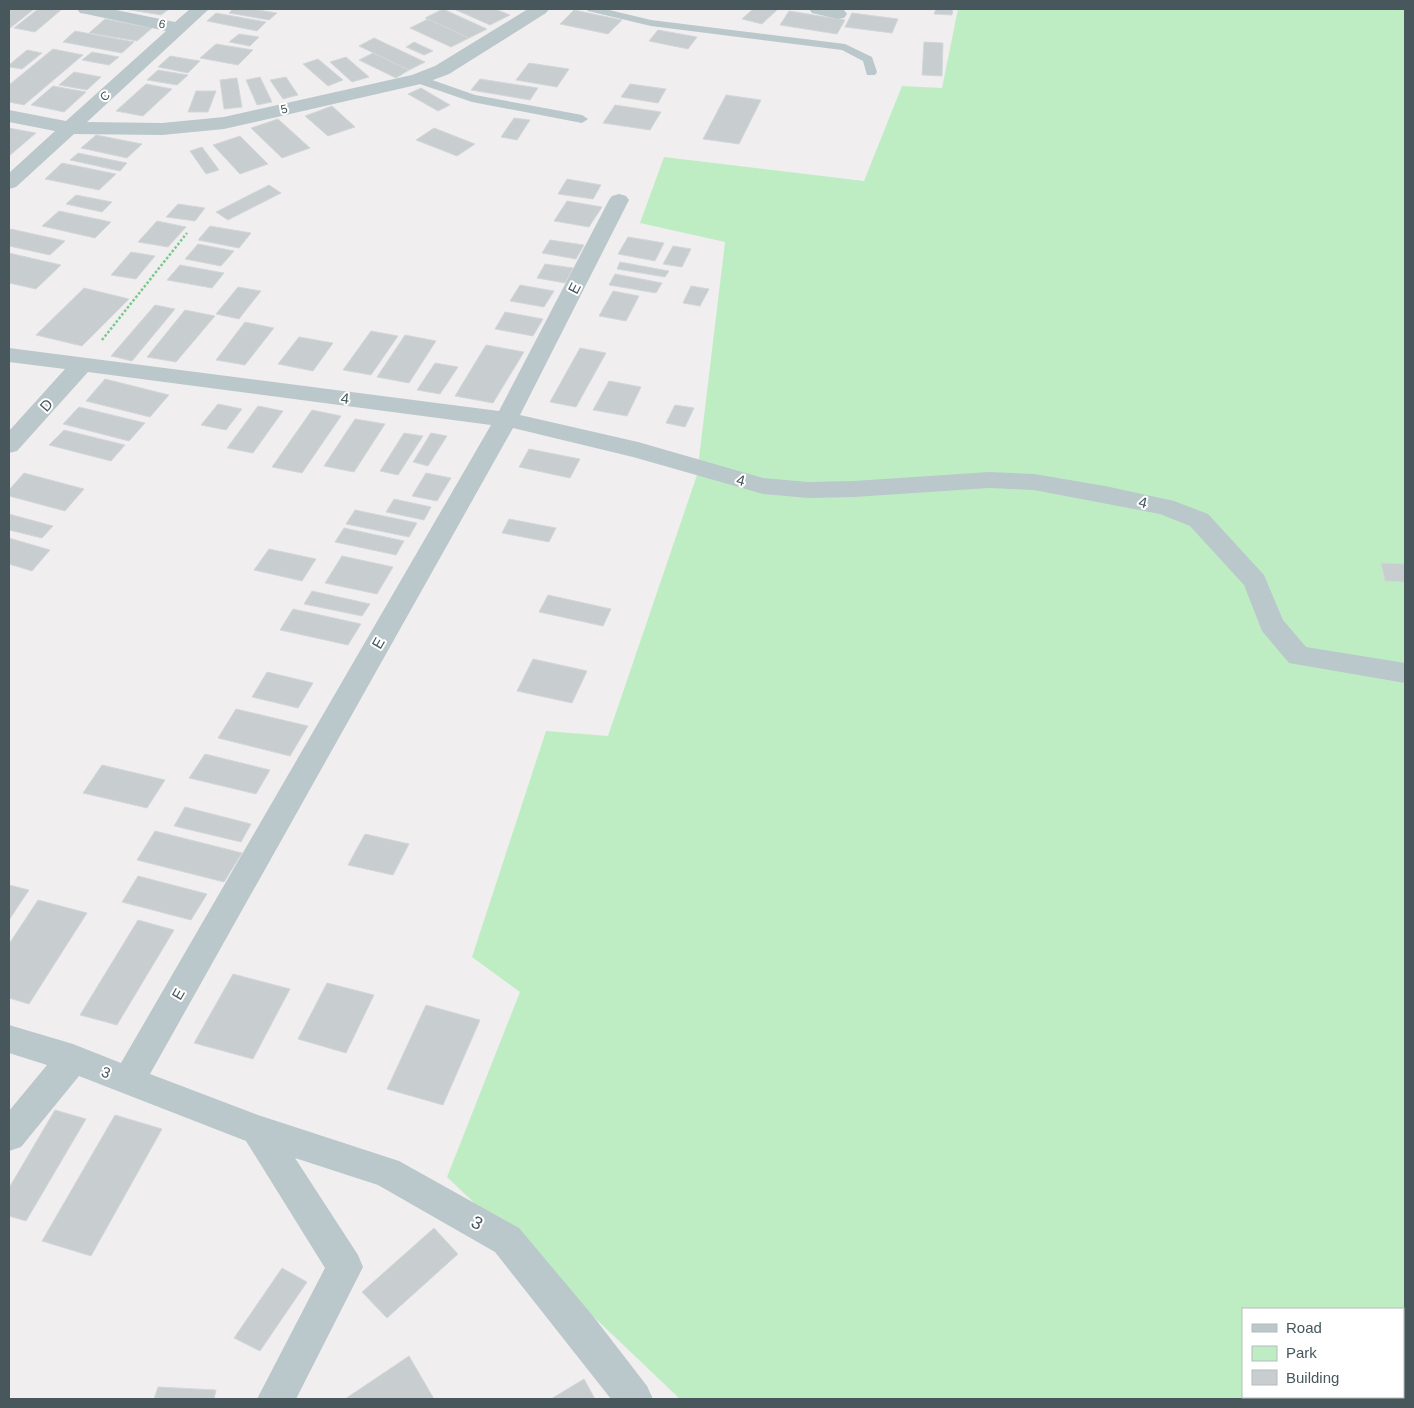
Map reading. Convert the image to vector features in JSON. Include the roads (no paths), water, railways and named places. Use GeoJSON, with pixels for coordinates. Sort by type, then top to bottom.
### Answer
{"type":"FeatureCollection","features":[{"type":"Feature","properties":{"kind":"street","name":"6"},"geometry":{"type":"LineString","coordinates":[[86,9],[178,28]]}},
{"type":"Feature","properties":{"kind":"street","name":"C"},"geometry":{"type":"LineString","coordinates":[[9,183],[200,9]]}},
{"type":"Feature","properties":{"kind":"street","name":"5"},"geometry":{"type":"LineString","coordinates":[[9,116],[71,128],[162,129],[224,122],[418,79],[442,70],[540,9]]}},
{"type":"Feature","properties":{"kind":"street"},"geometry":{"type":"LineString","coordinates":[[818,9],[838,14]]}},
{"type":"Feature","properties":{"kind":"street","name":"E"},"geometry":{"type":"LineString","coordinates":[[128,1080],[506,419],[619,200]]}},
{"type":"Feature","properties":{"kind":"street","name":"4"},"geometry":{"type":"LineString","coordinates":[[9,355],[506,419],[638,450],[763,486],[817,490],[989,480],[1034,482],[1105,494],[1165,507],[1199,520],[1255,581],[1271,624],[1298,656],[1405,673]]}},
{"type":"Feature","properties":{"kind":"street","name":"D"},"geometry":{"type":"LineString","coordinates":[[9,445],[82,364]]}},
{"type":"Feature","properties":{"kind":"street","name":"3"},"geometry":{"type":"LineString","coordinates":[[9,1039],[73,1059],[258,1130],[386,1172],[507,1240],[634,1399]]}},
{"type":"Feature","properties":{"kind":"street"},"geometry":{"type":"LineString","coordinates":[[9,1136],[73,1059]]}},
{"type":"Feature","properties":{"kind":"street"},"geometry":{"type":"LineString","coordinates":[[258,1130],[345,1267],[276,1399]]}},
{"type":"Feature","properties":{"kind":"lane"},"geometry":{"type":"LineString","coordinates":[[592,9],[651,23],[846,48],[868,60],[871,72]]}},
{"type":"Feature","properties":{"kind":"lane"},"geometry":{"type":"LineString","coordinates":[[418,79],[472,98],[582,119]]}}]}
